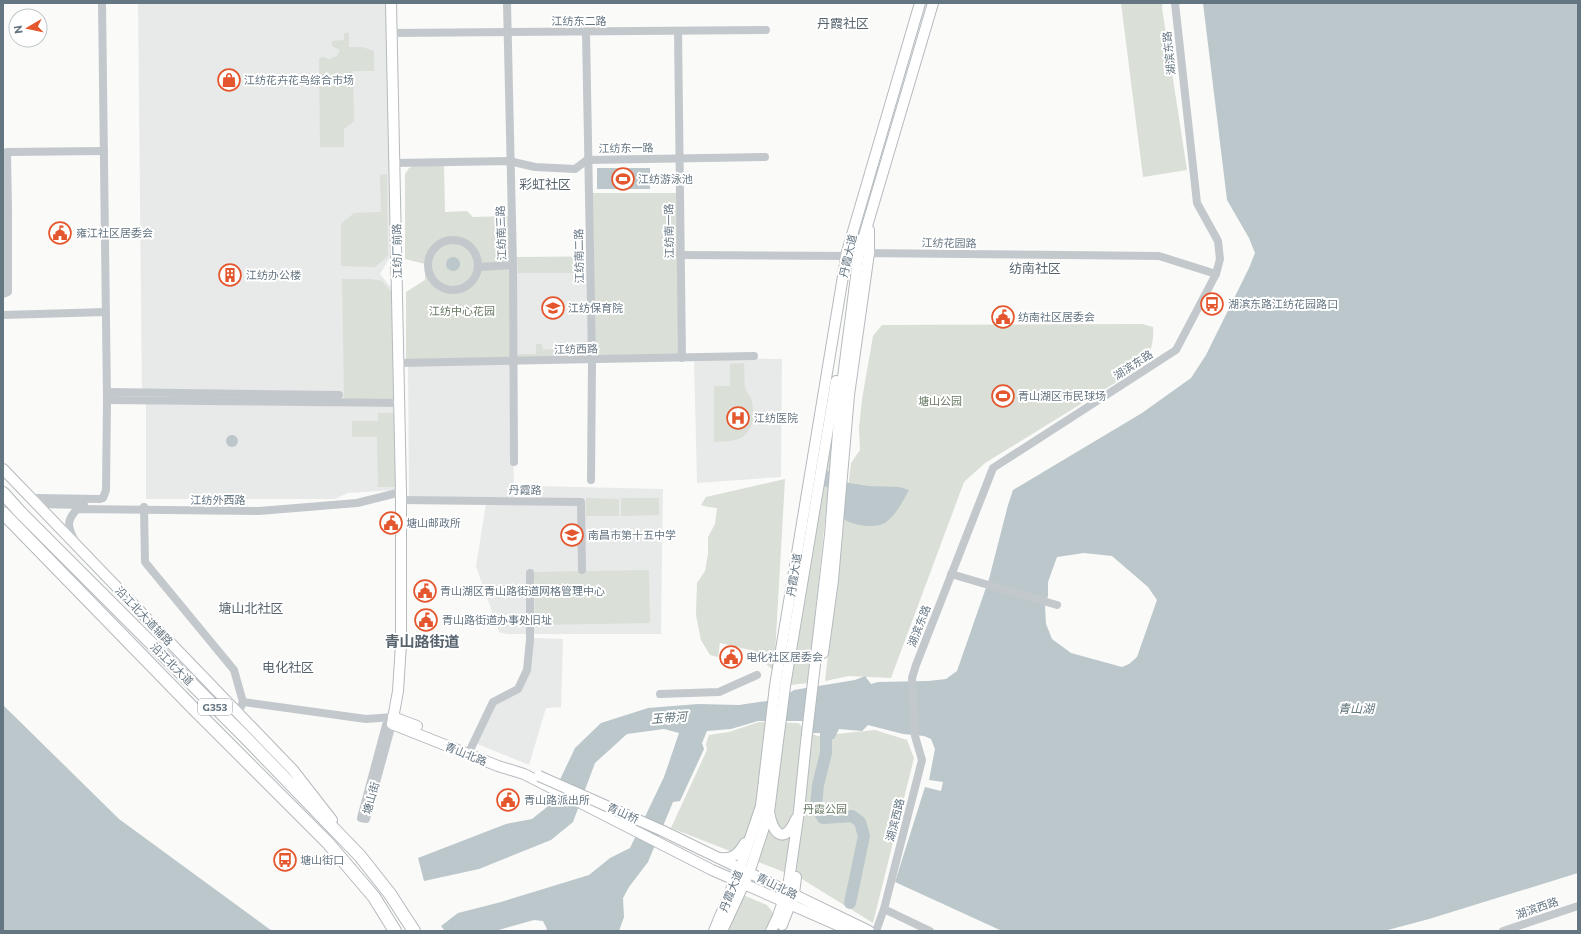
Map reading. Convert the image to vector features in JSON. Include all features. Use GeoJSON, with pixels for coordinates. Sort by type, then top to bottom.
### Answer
{"type":"FeatureCollection","features":[{"type":"Feature","properties":{"kind":"highway","name":"沿江北大道"},"geometry":{"type":"LineString","coordinates":[[3,493],[26,518],[243,735],[360,856],[390,894],[414,931]]}},
{"type":"Feature","properties":{"kind":"highway","name":"沿江北大道"},"geometry":{"type":"LineString","coordinates":[[3,513],[193,708],[328,843],[374,897],[395,931]]}},
{"type":"Feature","properties":{"kind":"main road","name":"江纺厂前路"},"geometry":{"type":"LineString","coordinates":[[391,3],[396,163],[401,493]]}},
{"type":"Feature","properties":{"kind":"main road","name":"丹霞大道"},"geometry":{"type":"LineString","coordinates":[[790,893],[816,683],[833,580],[849,395],[858,214],[920,3]]}},
{"type":"Feature","properties":{"kind":"main road","name":"丹霞大道"},"geometry":{"type":"LineString","coordinates":[[722,931],[739,882],[768,812],[774,736],[780,686],[857,254],[933,3]]}},
{"type":"Feature","properties":{"kind":"main road","name":"沿江北大道辅路"},"geometry":{"type":"LineString","coordinates":[[3,469],[36,501],[80,549],[292,770],[360,856]]}},
{"type":"Feature","properties":{"kind":"main road","name":"塘山街"},"geometry":{"type":"LineString","coordinates":[[392,720],[398,691],[401,644],[401,493]]}},
{"type":"Feature","properties":{"kind":"main road","name":"青山北路"},"geometry":{"type":"LineString","coordinates":[[392,720],[471,748],[540,780]]}},
{"type":"Feature","properties":{"kind":"main road","name":"青山北路"},"geometry":{"type":"LineString","coordinates":[[392,720],[498,766],[540,780]]}},
{"type":"Feature","properties":{"kind":"main road","name":"丹霞大道"},"geometry":{"type":"LineString","coordinates":[[777,930],[778,916],[787,903],[797,873],[805,811],[810,733]]}},
{"type":"Feature","properties":{"kind":"main road","name":"丹霞大道"},"geometry":{"type":"LineString","coordinates":[[744,870],[753,829],[761,806],[774,736]]}},
{"type":"Feature","properties":{"kind":"main road","name":"青山桥"},"geometry":{"type":"LineString","coordinates":[[540,780],[663,831]]}},
{"type":"Feature","properties":{"kind":"main road","name":"青山桥"},"geometry":{"type":"LineString","coordinates":[[540,780],[659,843]]}},
{"type":"Feature","properties":{"kind":"main road"},"geometry":{"type":"LineString","coordinates":[[768,812],[773,829],[782,834],[787,833],[791,829],[799,811]]}},
{"type":"Feature","properties":{"kind":"main road"},"geometry":{"type":"LineString","coordinates":[[716,858],[727,859],[740,852],[753,829]]}},
{"type":"Feature","properties":{"kind":"main road","name":"青山北路"},"geometry":{"type":"LineString","coordinates":[[663,831],[790,893],[816,911],[850,931]]}},
{"type":"Feature","properties":{"kind":"main road","name":"青山北路"},"geometry":{"type":"LineString","coordinates":[[659,843],[712,870],[787,903],[816,911],[869,931]]}},
{"type":"Feature","properties":{"kind":"main road"},"geometry":{"type":"LineString","coordinates":[[712,870],[722,878],[726,889],[719,920]]}},
{"type":"Feature","properties":{"kind":"main road"},"geometry":{"type":"LineString","coordinates":[[797,873],[801,892],[816,911]]}},
{"type":"Feature","properties":{"kind":"main road","name":"丹霞大道"},"geometry":{"type":"LineString","coordinates":[[714,931],[739,882]]}},
{"type":"Feature","properties":{"kind":"main road"},"geometry":{"type":"LineString","coordinates":[[777,930],[791,913],[816,911]]}},
{"type":"Feature","properties":{"kind":"street"},"geometry":{"type":"LineString","coordinates":[[36,501],[103,498],[106,490],[107,396],[102,3]]}},
{"type":"Feature","properties":{"kind":"street","name":"江纺南三路"},"geometry":{"type":"LineString","coordinates":[[506,3],[509,161],[513,265],[514,462]]}},
{"type":"Feature","properties":{"kind":"street","name":"湖滨东路"},"geometry":{"type":"LineString","coordinates":[[915,736],[912,678],[993,468],[1176,350],[1216,274],[1220,259],[1218,241],[1197,203],[1175,3]]}},
{"type":"Feature","properties":{"kind":"street","name":"江纺东二路"},"geometry":{"type":"LineString","coordinates":[[392,33],[766,30]]}},
{"type":"Feature","properties":{"kind":"street","name":"江纺南一路"},"geometry":{"type":"LineString","coordinates":[[678,31],[678,158],[682,358]]}},
{"type":"Feature","properties":{"kind":"street","name":"江纺南二路"},"geometry":{"type":"LineString","coordinates":[[586,32],[587,160],[592,360],[592,480]]}},
{"type":"Feature","properties":{"kind":"street"},"geometry":{"type":"LineString","coordinates":[[3,294],[8,292],[5,210],[7,152],[104,151]]}},
{"type":"Feature","properties":{"kind":"street","name":"江纺东一路"},"geometry":{"type":"LineString","coordinates":[[396,163],[509,161],[535,167],[575,169],[587,160],[765,157]]}},
{"type":"Feature","properties":{"kind":"street"},"geometry":{"type":"LineString","coordinates":[[452,240],[461,241],[474,251],[478,266],[476,274],[466,287],[458,290],[450,290],[442,288],[431,276],[429,260],[432,252],[437,246],[452,240]]}},
{"type":"Feature","properties":{"kind":"street","name":"江纺花园路"},"geometry":{"type":"LineString","coordinates":[[680,255],[857,254],[1159,256],[1216,274]]}},
{"type":"Feature","properties":{"kind":"street"},"geometry":{"type":"LineString","coordinates":[[478,266],[513,265]]}},
{"type":"Feature","properties":{"kind":"street"},"geometry":{"type":"LineString","coordinates":[[3,315],[106,312]]}},
{"type":"Feature","properties":{"kind":"street","name":"江纺西路"},"geometry":{"type":"LineString","coordinates":[[399,363],[754,356]]}},
{"type":"Feature","properties":{"kind":"street"},"geometry":{"type":"LineString","coordinates":[[107,396],[340,395]]}},
{"type":"Feature","properties":{"kind":"street"},"geometry":{"type":"LineString","coordinates":[[107,396],[399,403]]}},
{"type":"Feature","properties":{"kind":"street","name":"江纺外西路"},"geometry":{"type":"LineString","coordinates":[[36,501],[144,508],[259,511],[357,503],[401,493]]}},
{"type":"Feature","properties":{"kind":"street","name":"丹霞路"},"geometry":{"type":"LineString","coordinates":[[401,493],[581,502],[582,570]]}},
{"type":"Feature","properties":{"kind":"street"},"geometry":{"type":"LineString","coordinates":[[144,508],[145,562],[234,670],[243,702],[238,713]]}},
{"type":"Feature","properties":{"kind":"street","name":"江纺外西路"},"geometry":{"type":"LineString","coordinates":[[80,549],[69,530],[69,521],[77,509],[144,508]]}},
{"type":"Feature","properties":{"kind":"street"},"geometry":{"type":"LineString","coordinates":[[471,748],[492,702],[518,689],[527,670],[530,640],[530,573]]}},
{"type":"Feature","properties":{"kind":"street"},"geometry":{"type":"LineString","coordinates":[[951,574],[984,585],[1056,605]]}},
{"type":"Feature","properties":{"kind":"street"},"geometry":{"type":"LineString","coordinates":[[660,694],[719,692],[757,675]]}},
{"type":"Feature","properties":{"kind":"street"},"geometry":{"type":"LineString","coordinates":[[243,702],[366,719],[392,720]]}},
{"type":"Feature","properties":{"kind":"street","name":"塘山街"},"geometry":{"type":"LineString","coordinates":[[392,720],[366,819],[361,818],[386,725],[392,720]]}},
{"type":"Feature","properties":{"kind":"street","name":"湖滨西路"},"geometry":{"type":"LineString","coordinates":[[876,931],[884,909],[922,760],[915,736]]}},
{"type":"Feature","properties":{"kind":"street","name":"湖滨西路"},"geometry":{"type":"LineString","coordinates":[[1503,931],[1578,906]]}},
{"type":"Feature","properties":{"kind":"street"},"geometry":{"type":"LineString","coordinates":[[884,909],[930,931]]}},
{"type":"Feature","properties":{"kind":"shaded area"},"geometry":{"type":"Polygon","coordinates":[[[138,3],[387,3],[393,252],[380,274],[394,291],[395,400],[142,396],[138,3]]]}},
{"type":"Feature","properties":{"kind":"shaded area","name":"江纺保育院"},"geometry":{"type":"Polygon","coordinates":[[[589,256],[591,358],[517,359],[515,257],[589,256]]]}},
{"type":"Feature","properties":{"kind":"shaded area","name":"江纺医院"},"geometry":{"type":"Polygon","coordinates":[[[694,358],[782,359],[781,477],[697,483],[694,358]]]}},
{"type":"Feature","properties":{"kind":"shaded area"},"geometry":{"type":"Polygon","coordinates":[[[512,364],[514,497],[409,497],[408,366],[512,364]]]}},
{"type":"Feature","properties":{"kind":"shaded area"},"geometry":{"type":"Polygon","coordinates":[[[146,404],[396,407],[395,490],[348,493],[335,499],[146,499],[146,404]]]}},
{"type":"Feature","properties":{"kind":"shaded area","name":"南昌市第十五中学"},"geometry":{"type":"Polygon","coordinates":[[[536,486],[663,489],[661,634],[507,634],[499,632],[476,566],[486,504],[537,503],[536,486]]]}},
{"type":"Feature","properties":{"kind":"shaded area"},"geometry":{"type":"Polygon","coordinates":[[[533,638],[563,639],[561,707],[546,708],[529,765],[475,743],[495,704],[520,692],[533,638]]]}},
{"type":"Feature","properties":{"kind":"green space"},"geometry":{"type":"Polygon","coordinates":[[[1121,3],[1163,3],[1162,8],[1187,170],[1143,177],[1121,3]]]}},
{"type":"Feature","properties":{"kind":"green space"},"geometry":{"type":"Polygon","coordinates":[[[344,33],[349,33],[349,47],[362,47],[374,51],[374,71],[353,71],[354,121],[344,129],[344,147],[320,147],[319,58],[323,57],[329,59],[337,56],[340,50],[332,46],[332,41],[344,40],[344,33]]]}},
{"type":"Feature","properties":{"kind":"green space","name":"江纺中心花园"},"geometry":{"type":"Polygon","coordinates":[[[414,166],[444,166],[445,212],[467,211],[473,217],[510,216],[512,359],[406,362],[406,292],[425,280],[425,264],[405,259],[405,174],[409,168],[414,166]]]}},
{"type":"Feature","properties":{"kind":"green space"},"geometry":{"type":"Polygon","coordinates":[[[387,174],[388,256],[375,267],[341,266],[341,224],[354,213],[381,212],[380,175],[387,174]]]}},
{"type":"Feature","properties":{"kind":"green space"},"geometry":{"type":"Polygon","coordinates":[[[589,193],[676,193],[682,358],[592,360],[589,193]]]}},
{"type":"Feature","properties":{"kind":"green space"},"geometry":{"type":"Polygon","coordinates":[[[517,257],[584,257],[585,273],[518,273],[517,257]]]}},
{"type":"Feature","properties":{"kind":"green space"},"geometry":{"type":"Polygon","coordinates":[[[342,279],[371,279],[382,281],[394,295],[394,399],[344,399],[342,279]]]}},
{"type":"Feature","properties":{"kind":"green space","name":"塘山公园"},"geometry":{"type":"Polygon","coordinates":[[[1142,324],[1153,327],[1152,346],[1144,365],[985,463],[964,482],[891,678],[849,676],[825,681],[851,463],[860,450],[859,428],[862,399],[873,336],[882,325],[1142,324]]]}},
{"type":"Feature","properties":{"kind":"green space"},"geometry":{"type":"Polygon","coordinates":[[[586,341],[590,341],[590,357],[518,359],[518,354],[536,354],[536,344],[542,344],[543,350],[554,349],[554,344],[571,343],[571,350],[574,351],[574,345],[586,345],[586,341]]]}},
{"type":"Feature","properties":{"kind":"green space"},"geometry":{"type":"Polygon","coordinates":[[[744,363],[745,388],[750,398],[753,410],[751,427],[747,433],[738,439],[714,442],[714,386],[730,386],[730,364],[744,363]]]}},
{"type":"Feature","properties":{"kind":"green space"},"geometry":{"type":"Polygon","coordinates":[[[839,386],[808,683],[791,685],[839,386]]]}},
{"type":"Feature","properties":{"kind":"green space"},"geometry":{"type":"Polygon","coordinates":[[[378,413],[398,413],[399,487],[378,487],[377,437],[352,437],[352,421],[378,421],[378,413]]]}},
{"type":"Feature","properties":{"kind":"green space"},"geometry":{"type":"Polygon","coordinates":[[[785,479],[774,671],[750,650],[720,643],[718,657],[710,655],[701,640],[696,615],[697,583],[705,571],[708,554],[708,537],[715,524],[717,508],[701,505],[706,497],[785,479]]]}},
{"type":"Feature","properties":{"kind":"green space"},"geometry":{"type":"Polygon","coordinates":[[[586,498],[619,499],[619,516],[586,516],[586,498]]]}},
{"type":"Feature","properties":{"kind":"green space"},"geometry":{"type":"Polygon","coordinates":[[[621,498],[659,498],[659,515],[621,516],[621,498]]]}},
{"type":"Feature","properties":{"kind":"green space"},"geometry":{"type":"Polygon","coordinates":[[[649,570],[650,623],[535,625],[534,572],[649,570]]]}},
{"type":"Feature","properties":{"kind":"green space","name":"丹霞公园"},"geometry":{"type":"Polygon","coordinates":[[[759,722],[797,723],[800,724],[803,729],[817,736],[875,730],[907,740],[914,758],[873,923],[802,879],[671,828],[707,750],[706,744],[709,735],[729,732],[759,722]]]}},
{"type":"Feature","properties":{"kind":"green space"},"geometry":{"type":"Polygon","coordinates":[[[743,895],[767,905],[774,914],[766,931],[728,931],[743,895]]]}},
{"type":"Feature","properties":{"kind":"water","name":"青山湖"},"geometry":{"type":"Polygon","coordinates":[[[1203,3],[1578,3],[1578,873],[1429,919],[1384,931],[1002,931],[895,882],[925,787],[941,791],[943,782],[929,780],[935,749],[931,739],[924,736],[903,734],[868,725],[862,731],[839,729],[834,739],[826,740],[822,733],[810,733],[802,721],[758,721],[731,729],[707,731],[702,743],[704,749],[680,801],[673,802],[648,862],[629,887],[623,898],[624,917],[619,931],[544,931],[547,929],[543,921],[534,920],[495,931],[445,931],[441,926],[458,913],[501,902],[589,875],[610,858],[630,848],[664,777],[679,733],[664,729],[627,734],[595,763],[573,822],[551,840],[479,869],[424,881],[418,858],[506,824],[532,819],[547,807],[575,748],[601,723],[648,708],[698,704],[739,705],[780,699],[794,690],[855,680],[865,676],[871,684],[878,682],[928,681],[946,679],[957,671],[989,579],[1013,490],[1142,413],[1191,378],[1206,355],[1255,253],[1249,238],[1227,200],[1203,3]],[[1084,553],[1057,557],[1048,582],[1048,596],[1045,606],[1046,624],[1052,639],[1071,653],[1122,667],[1129,664],[1137,657],[1157,600],[1148,587],[1112,556],[1084,553]]]}},
{"type":"Feature","properties":{"kind":"water","name":"江纺游泳池"},"geometry":{"type":"Polygon","coordinates":[[[597,168],[650,168],[650,189],[597,189],[597,168]]]}},
{"type":"Feature","properties":{"kind":"water"},"geometry":{"type":"Polygon","coordinates":[[[450,257],[456,257],[460,261],[460,267],[456,271],[450,271],[446,267],[446,261],[450,257]]]}},
{"type":"Feature","properties":{"kind":"water"},"geometry":{"type":"Polygon","coordinates":[[[230,435],[234,435],[238,441],[234,447],[230,447],[226,443],[226,439],[230,435]]]}},
{"type":"Feature","properties":{"kind":"water"},"geometry":{"type":"Polygon","coordinates":[[[812,460],[843,482],[868,486],[899,487],[909,490],[896,512],[885,523],[872,526],[849,522],[836,513],[829,487],[820,486],[810,467],[812,460]]]}},
{"type":"Feature","properties":{"kind":"water"},"geometry":{"type":"Polygon","coordinates":[[[3,705],[119,819],[272,931],[3,931],[3,705]]]}},
{"type":"Feature","properties":{"kind":"waterway"},"geometry":{"type":"LineString","coordinates":[[826,724],[826,753],[818,785],[816,806],[823,818],[852,816],[860,822],[864,836],[850,903]]}},
{"type":"Feature","properties":{"kind":"place","name":"江纺花卉花鸟综合市场"},"geometry":{"type":"Point","coordinates":[229,80]}},
{"type":"Feature","properties":{"kind":"place","name":"江纺游泳池"},"geometry":{"type":"Point","coordinates":[623,179]}},
{"type":"Feature","properties":{"kind":"place","name":"雍江社区居委会"},"geometry":{"type":"Point","coordinates":[60,233]}},
{"type":"Feature","properties":{"kind":"place","name":"江纺办公楼"},"geometry":{"type":"Point","coordinates":[230,275]}},
{"type":"Feature","properties":{"kind":"place","name":"湖滨东路江纺花园路口"},"geometry":{"type":"Point","coordinates":[1212,304]}},
{"type":"Feature","properties":{"kind":"place","name":"江纺保育院"},"geometry":{"type":"Point","coordinates":[553,308]}},
{"type":"Feature","properties":{"kind":"place","name":"纺南社区居委会"},"geometry":{"type":"Point","coordinates":[1003,317]}},
{"type":"Feature","properties":{"kind":"place","name":"青山湖区市民球场"},"geometry":{"type":"Point","coordinates":[1003,396]}},
{"type":"Feature","properties":{"kind":"place","name":"江纺医院"},"geometry":{"type":"Point","coordinates":[738,418]}},
{"type":"Feature","properties":{"kind":"place","name":"塘山邮政所"},"geometry":{"type":"Point","coordinates":[391,523]}},
{"type":"Feature","properties":{"kind":"place","name":"南昌市第十五中学"},"geometry":{"type":"Point","coordinates":[572,535]}},
{"type":"Feature","properties":{"kind":"place","name":"青山湖区青山路街道网格管理中心"},"geometry":{"type":"Point","coordinates":[425,591]}},
{"type":"Feature","properties":{"kind":"place","name":"青山路街道办事处旧址"},"geometry":{"type":"Point","coordinates":[426,620]}},
{"type":"Feature","properties":{"kind":"place","name":"电化社区居委会"},"geometry":{"type":"Point","coordinates":[731,657]}},
{"type":"Feature","properties":{"kind":"place","name":"青山路派出所"},"geometry":{"type":"Point","coordinates":[508,800]}},
{"type":"Feature","properties":{"kind":"place","name":"塘山街口"},"geometry":{"type":"Point","coordinates":[285,860]}},
{"type":"Feature","properties":{"kind":"district","name":"丹霞社区"},"geometry":{"type":"Point","coordinates":[843,23]}},
{"type":"Feature","properties":{"kind":"district","name":"彩虹社区"},"geometry":{"type":"Point","coordinates":[545,184]}},
{"type":"Feature","properties":{"kind":"district","name":"纺南社区"},"geometry":{"type":"Point","coordinates":[1035,268]}},
{"type":"Feature","properties":{"kind":"district","name":"塘山北社区"},"geometry":{"type":"Point","coordinates":[251,608]}},
{"type":"Feature","properties":{"kind":"district","name":"青山路街道"},"geometry":{"type":"Point","coordinates":[422,642]}},
{"type":"Feature","properties":{"kind":"district","name":"电化社区"},"geometry":{"type":"Point","coordinates":[288,667]}},
{"type":"Feature","properties":{"kind":"water label","name":"玉带河"},"geometry":{"type":"Point","coordinates":[669,718]}}]}
